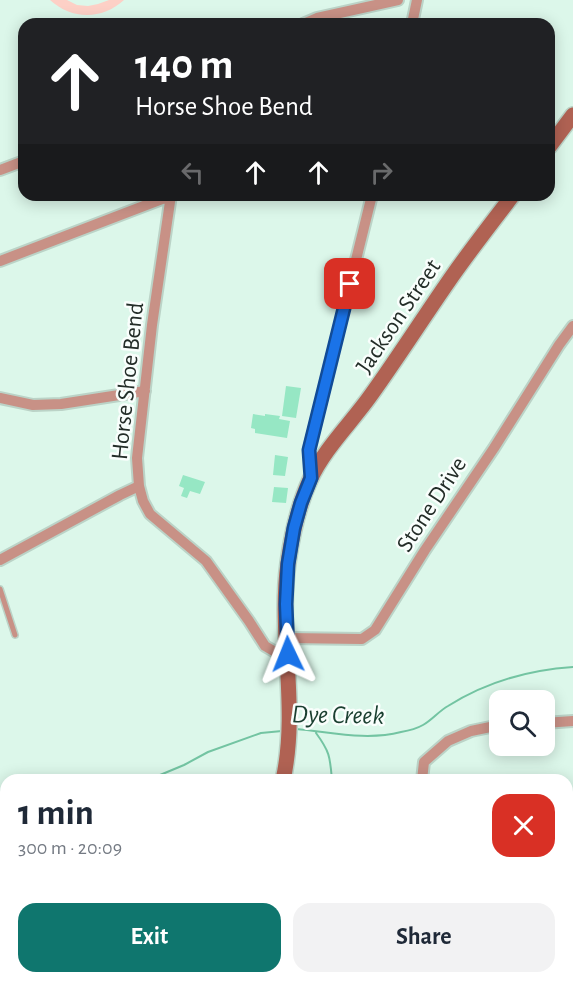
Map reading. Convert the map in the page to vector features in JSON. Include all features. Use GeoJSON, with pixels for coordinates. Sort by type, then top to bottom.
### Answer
{"type":"FeatureCollection","features":[{"type":"Feature","properties":{"kind":"street"},"geometry":{"type":"LineString","coordinates":[[317,18],[398,0]]}},
{"type":"Feature","properties":{"kind":"street"},"geometry":{"type":"LineString","coordinates":[[413,18],[417,0]]}},
{"type":"Feature","properties":{"kind":"street"},"geometry":{"type":"LineString","coordinates":[[555,139],[573,115]]}},
{"type":"Feature","properties":{"kind":"street"},"geometry":{"type":"LineString","coordinates":[[0,170],[18,162]]}},
{"type":"Feature","properties":{"kind":"street"},"geometry":{"type":"LineString","coordinates":[[0,261],[157,201]]}},
{"type":"Feature","properties":{"kind":"street","name":"Horse Shoe Bend"},"geometry":{"type":"LineString","coordinates":[[170,201],[144,391],[137,458],[139,486],[150,514],[206,561],[265,646],[277,653],[288,654]]}},
{"type":"Feature","properties":{"kind":"street"},"geometry":{"type":"LineString","coordinates":[[311,478],[309,450],[371,201]]}},
{"type":"Feature","properties":{"kind":"street","name":"Jackson Street"},"geometry":{"type":"LineString","coordinates":[[284,774],[289,748],[290,721],[286,604],[288,564],[301,503],[311,478],[323,458],[370,396],[453,274],[508,201]]}},
{"type":"Feature","properties":{"kind":"street","name":"Stone Drive"},"geometry":{"type":"LineString","coordinates":[[287,638],[362,639],[375,630],[573,326]]}},
{"type":"Feature","properties":{"kind":"street"},"geometry":{"type":"LineString","coordinates":[[0,398],[33,405],[144,391]]}},
{"type":"Feature","properties":{"kind":"street"},"geometry":{"type":"LineString","coordinates":[[0,560],[139,486]]}},
{"type":"Feature","properties":{"kind":"street"},"geometry":{"type":"LineString","coordinates":[[555,722],[573,721]]}},
{"type":"Feature","properties":{"kind":"street"},"geometry":{"type":"LineString","coordinates":[[423,774],[424,762],[448,741],[471,731],[489,727]]}},
{"type":"Feature","properties":{"kind":"lane"},"geometry":{"type":"LineString","coordinates":[[0,589],[15,635]]}},
{"type":"Feature","properties":{"kind":"shaded area"},"geometry":{"type":"Polygon","coordinates":[[[50,0],[67,0],[77,5],[88,6],[109,0],[124,0],[106,11],[87,15],[68,11],[50,0]]]}},
{"type":"Feature","properties":{"kind":"building"},"geometry":{"type":"Polygon","coordinates":[[[286,386],[301,388],[296,418],[282,416],[286,386]]]}},
{"type":"Feature","properties":{"kind":"building"},"geometry":{"type":"Polygon","coordinates":[[[253,414],[280,416],[279,419],[290,421],[287,438],[255,433],[255,429],[251,428],[253,414]]]}},
{"type":"Feature","properties":{"kind":"building"},"geometry":{"type":"Polygon","coordinates":[[[275,455],[288,457],[285,476],[273,475],[275,455]]]}},
{"type":"Feature","properties":{"kind":"building"},"geometry":{"type":"Polygon","coordinates":[[[183,475],[205,482],[200,494],[190,491],[187,498],[181,496],[184,488],[179,486],[183,475]]]}},
{"type":"Feature","properties":{"kind":"building"},"geometry":{"type":"Polygon","coordinates":[[[274,487],[288,488],[286,503],[272,502],[274,487]]]}},
{"type":"Feature","properties":{"kind":"waterway","name":"Dye Creek"},"geometry":{"type":"LineString","coordinates":[[296,729],[362,736],[388,735],[415,729],[448,706],[492,684],[524,674],[573,667]]}},
{"type":"Feature","properties":{"kind":"waterway","name":"Dye Creek"},"geometry":{"type":"LineString","coordinates":[[162,774],[208,752],[261,733],[282,731]]}},
{"type":"Feature","properties":{"kind":"waterway"},"geometry":{"type":"LineString","coordinates":[[316,733],[328,755],[332,774]]}},
{"type":"Feature","properties":{"kind":"route"},"geometry":{"type":"LineString","coordinates":[[288,654],[286,604],[288,564],[294,528],[311,478],[309,450],[350,284]]}}]}
